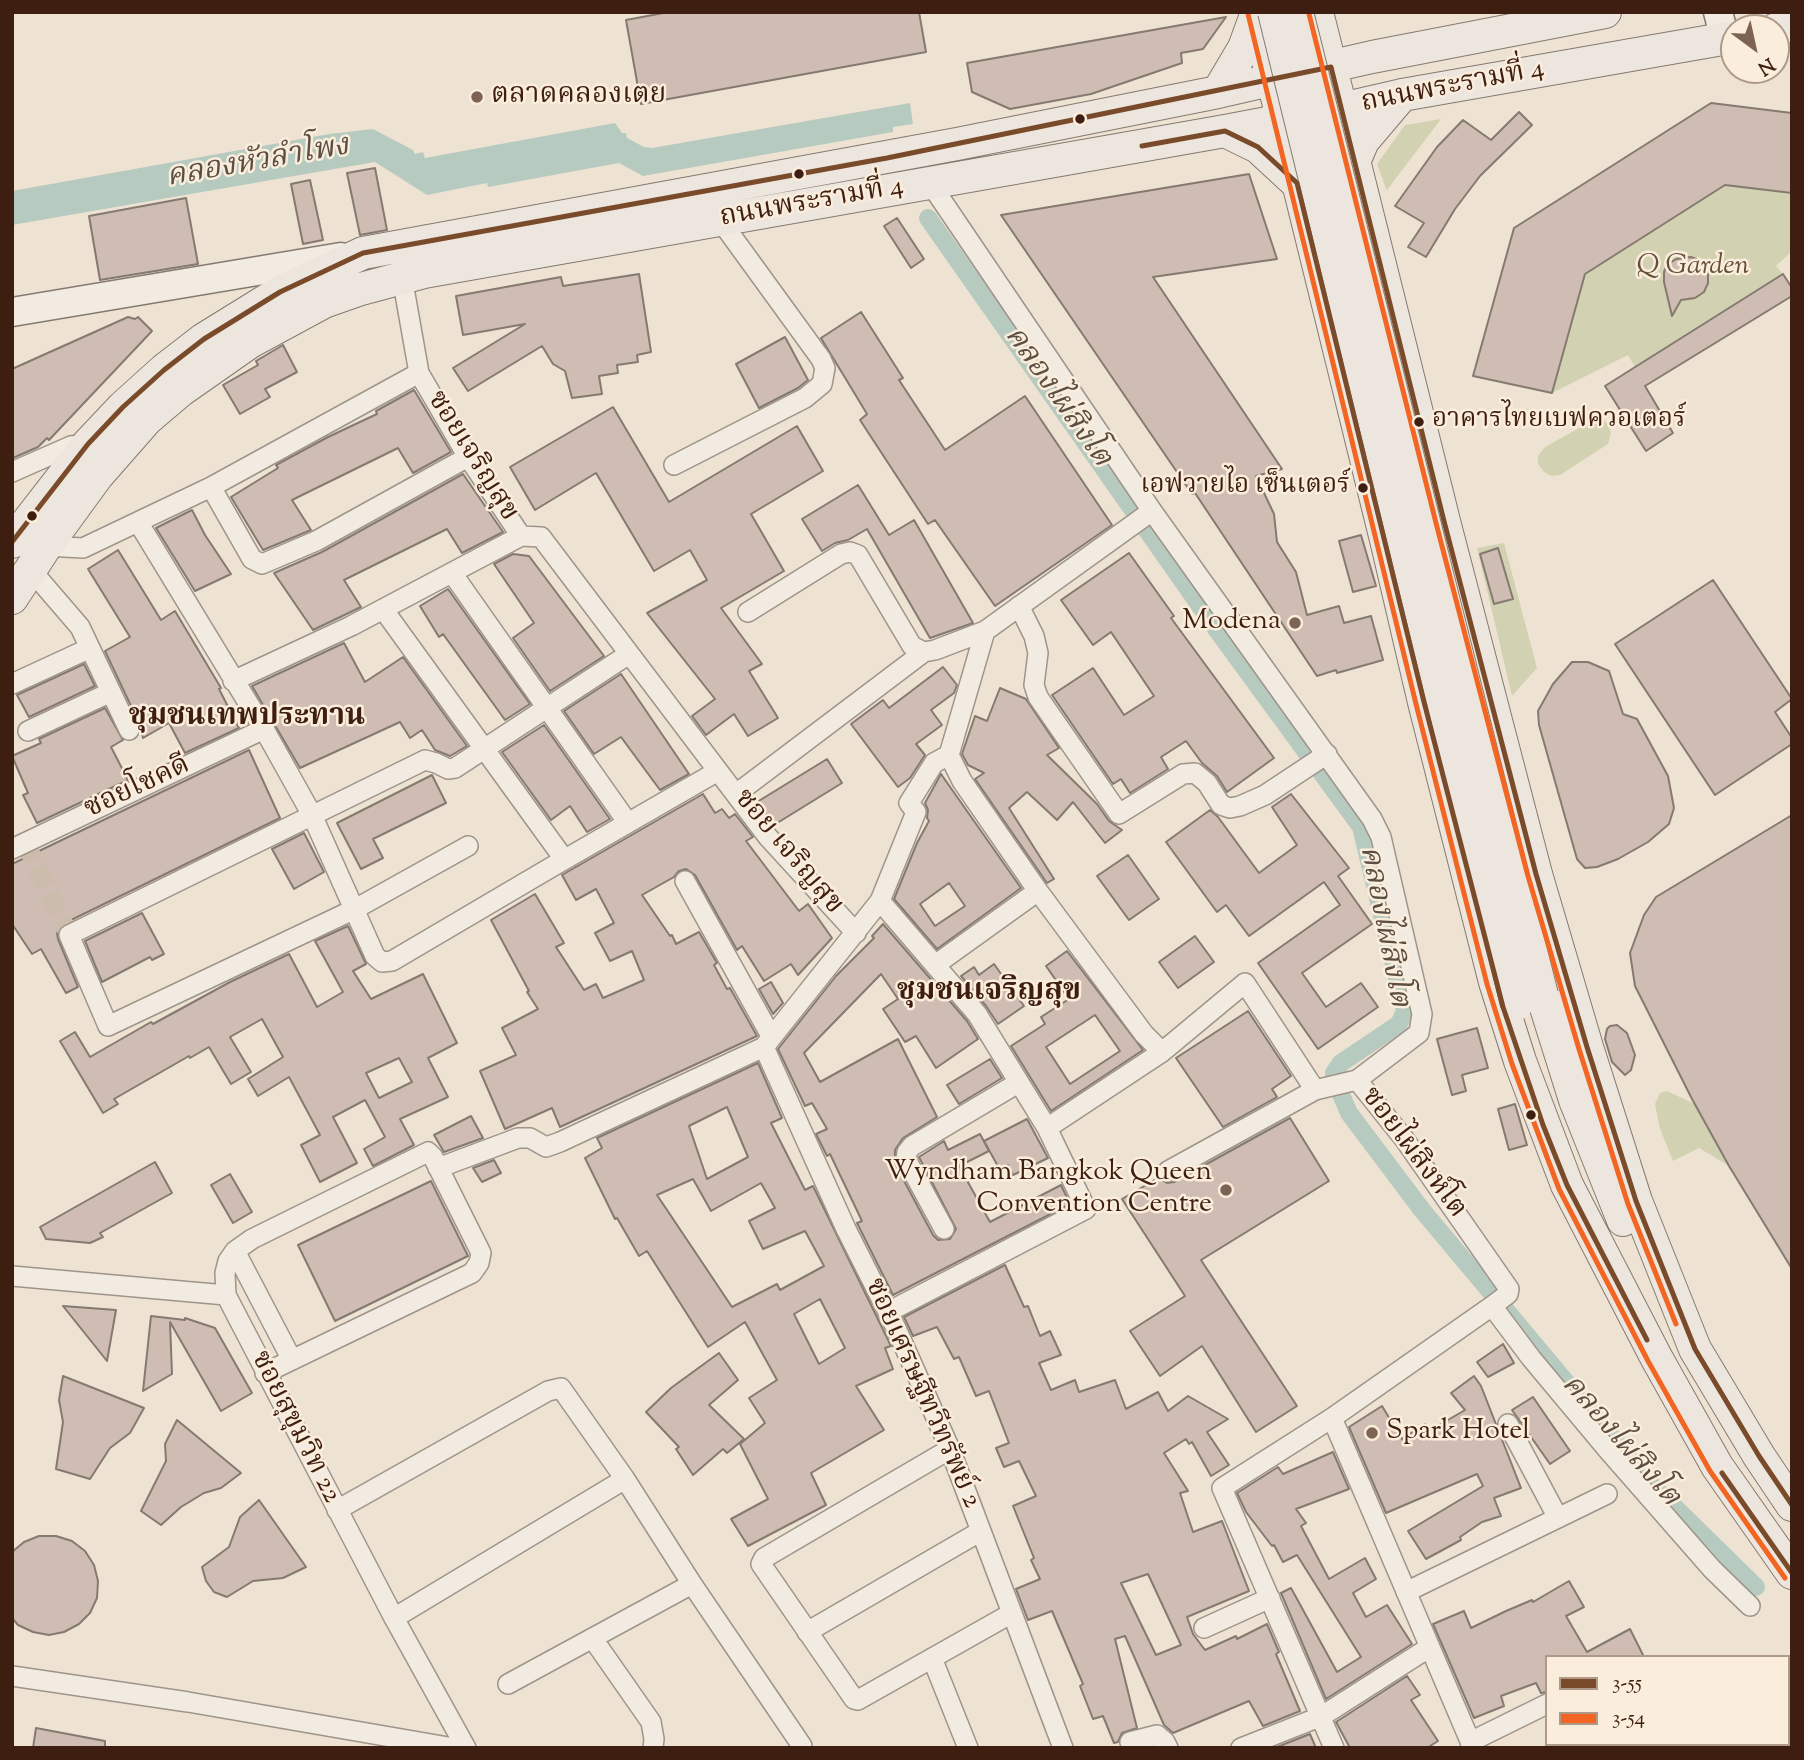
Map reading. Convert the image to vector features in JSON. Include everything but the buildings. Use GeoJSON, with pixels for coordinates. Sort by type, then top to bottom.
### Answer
{"type":"FeatureCollection","features":[{"type":"Feature","properties":{"kind":"main road"},"geometry":{"type":"LineString","coordinates":[[1297,12],[1530,999],[1535,1063],[1605,1222],[1656,1357]]}},
{"type":"Feature","properties":{"kind":"main road"},"geometry":{"type":"LineString","coordinates":[[1319,12],[1354,162],[1536,874],[1587,1048],[1636,1201],[1695,1349]]}},
{"type":"Feature","properties":{"kind":"main road"},"geometry":{"type":"LineString","coordinates":[[1319,12],[1372,57]]}},
{"type":"Feature","properties":{"kind":"main road","name":"ถนนพระรามที่ 4"},"geometry":{"type":"LineString","coordinates":[[12,542],[88,444],[164,370],[204,340],[280,292],[363,253],[887,158],[1218,92],[1372,57],[1605,12]]}},
{"type":"Feature","properties":{"kind":"main road"},"geometry":{"type":"LineString","coordinates":[[1262,13],[1530,999],[1629,1234],[1759,1456],[1792,1505]]}},
{"type":"Feature","properties":{"kind":"main road"},"geometry":{"type":"LineString","coordinates":[[1262,13],[1271,79],[1387,544],[1423,702],[1495,982],[1520,1062],[1567,1185],[1656,1357],[1717,1466],[1792,1573]]}},
{"type":"Feature","properties":{"kind":"main road"},"geometry":{"type":"LineString","coordinates":[[1218,92],[1262,13]]}},
{"type":"Feature","properties":{"kind":"main road","name":"ถนนพระรามที่ 4"},"geometry":{"type":"LineString","coordinates":[[12,598],[38,558],[121,446],[180,391],[250,342],[300,314],[324,302],[402,276],[1225,131],[1720,31]]}},
{"type":"Feature","properties":{"kind":"main road"},"geometry":{"type":"LineString","coordinates":[[1354,162],[1363,141],[1402,95]]}},
{"type":"Feature","properties":{"kind":"main road"},"geometry":{"type":"LineString","coordinates":[[1225,131],[1258,147],[1297,184]]}},
{"type":"Feature","properties":{"kind":"main road"},"geometry":{"type":"LineString","coordinates":[[1387,544],[1390,523],[1402,513],[1417,508],[1434,511],[1446,525]]}},
{"type":"Feature","properties":{"kind":"street","name":"ซอยไผ่สิงห์โต"},"geometry":{"type":"LineString","coordinates":[[930,183],[1141,518],[1372,819],[1381,837],[1422,1014],[1419,1033],[1352,1081],[1405,1140],[1509,1289],[1508,1294],[1492,1306],[1332,1418],[1222,1488],[1270,1598]]}},
{"type":"Feature","properties":{"kind":"street"},"geometry":{"type":"LineString","coordinates":[[674,465],[805,398],[822,384],[825,369],[821,359],[720,220]]}},
{"type":"Feature","properties":{"kind":"street"},"geometry":{"type":"LineString","coordinates":[[12,312],[363,253]]}},
{"type":"Feature","properties":{"kind":"street","name":"ซอยเจริญสุข"},"geometry":{"type":"LineString","coordinates":[[402,276],[419,373],[468,457],[520,536],[541,537],[718,771]]}},
{"type":"Feature","properties":{"kind":"street"},"geometry":{"type":"LineString","coordinates":[[129,730],[80,627],[38,558],[83,548],[211,488],[419,373]]}},
{"type":"Feature","properties":{"kind":"street"},"geometry":{"type":"LineString","coordinates":[[12,472],[71,446],[88,444]]}},
{"type":"Feature","properties":{"kind":"street"},"geometry":{"type":"LineString","coordinates":[[211,488],[252,559],[262,564],[316,541],[468,457]]}},
{"type":"Feature","properties":{"kind":"street"},"geometry":{"type":"LineString","coordinates":[[736,794],[924,652],[985,631],[1141,518]]}},
{"type":"Feature","properties":{"kind":"street"},"geometry":{"type":"LineString","coordinates":[[138,522],[264,729],[312,815],[375,956],[382,962],[392,961],[718,771]]}},
{"type":"Feature","properties":{"kind":"street"},"geometry":{"type":"LineString","coordinates":[[233,681],[383,609],[520,536]]}},
{"type":"Feature","properties":{"kind":"street"},"geometry":{"type":"LineString","coordinates":[[748,612],[841,554],[850,552],[858,555],[912,646],[924,652]]}},
{"type":"Feature","properties":{"kind":"street"},"geometry":{"type":"LineString","coordinates":[[452,573],[628,823]]}},
{"type":"Feature","properties":{"kind":"street"},"geometry":{"type":"LineString","coordinates":[[1019,606],[1034,636],[1038,653],[1034,685],[1038,697],[1119,814],[1183,774],[1195,773],[1222,805],[1230,808],[1265,795],[1323,757]]}},
{"type":"Feature","properties":{"kind":"street"},"geometry":{"type":"LineString","coordinates":[[383,609],[564,859]]}},
{"type":"Feature","properties":{"kind":"street"},"geometry":{"type":"LineString","coordinates":[[985,631],[949,755],[962,781],[1038,891],[1144,1034],[1162,1052]]}},
{"type":"Feature","properties":{"kind":"street"},"geometry":{"type":"LineString","coordinates":[[12,684],[90,648]]}},
{"type":"Feature","properties":{"kind":"street"},"geometry":{"type":"LineString","coordinates":[[468,846],[355,909],[108,1026],[69,935],[425,760],[448,769],[455,768],[629,654]]}},
{"type":"Feature","properties":{"kind":"street"},"geometry":{"type":"LineString","coordinates":[[28,731],[111,692]]}},
{"type":"Feature","properties":{"kind":"street","name":"ซอยโชคดี"},"geometry":{"type":"LineString","coordinates":[[12,849],[264,729]]}},
{"type":"Feature","properties":{"kind":"street"},"geometry":{"type":"LineString","coordinates":[[438,1168],[518,1138],[530,1138],[546,1147],[560,1142],[767,1041],[880,901],[916,812],[909,803],[934,763],[949,755]]}},
{"type":"Feature","properties":{"kind":"street","name":"ซอย เจริญสุข"},"geometry":{"type":"LineString","coordinates":[[718,771],[768,837],[856,933]]}},
{"type":"Feature","properties":{"kind":"street","name":"ซอยเศรษฐีทวีทรัพย์ 2"},"geometry":{"type":"LineString","coordinates":[[685,881],[767,1041],[846,1229],[950,1449],[1063,1748]]}},
{"type":"Feature","properties":{"kind":"street"},"geometry":{"type":"LineString","coordinates":[[935,965],[1038,891]]}},
{"type":"Feature","properties":{"kind":"street"},"geometry":{"type":"LineString","coordinates":[[880,901],[977,1014],[1047,1128],[1086,1209],[887,1312]]}},
{"type":"Feature","properties":{"kind":"street"},"geometry":{"type":"LineString","coordinates":[[1047,1128],[1162,1052],[1245,983],[1319,1089]]}},
{"type":"Feature","properties":{"kind":"street"},"geometry":{"type":"LineString","coordinates":[[1168,1171],[1319,1089],[1352,1081]]}},
{"type":"Feature","properties":{"kind":"street"},"geometry":{"type":"LineString","coordinates":[[944,1229],[906,1159],[906,1152],[1018,1083]]}},
{"type":"Feature","properties":{"kind":"street"},"geometry":{"type":"LineString","coordinates":[[12,1276],[226,1296],[225,1273],[228,1261],[235,1251],[251,1239],[428,1153],[481,1253],[479,1263],[472,1273],[265,1373]]}},
{"type":"Feature","properties":{"kind":"street"},"geometry":{"type":"LineString","coordinates":[[235,1251],[292,1360]]}},
{"type":"Feature","properties":{"kind":"street","name":"ซอยสุขุมวิท 22"},"geometry":{"type":"LineString","coordinates":[[226,1296],[394,1618],[466,1748]]}},
{"type":"Feature","properties":{"kind":"street"},"geometry":{"type":"LineString","coordinates":[[1492,1306],[1606,1449],[1712,1569],[1750,1606]]}},
{"type":"Feature","properties":{"kind":"street"},"geometry":{"type":"LineString","coordinates":[[337,1510],[548,1391],[561,1388],[625,1479],[692,1584],[802,1746]]}},
{"type":"Feature","properties":{"kind":"street"},"geometry":{"type":"LineString","coordinates":[[1332,1418],[1472,1745],[1545,1705]]}},
{"type":"Feature","properties":{"kind":"street"},"geometry":{"type":"LineString","coordinates":[[1507,1424],[1558,1518]]}},
{"type":"Feature","properties":{"kind":"street"},"geometry":{"type":"LineString","coordinates":[[950,1449],[762,1559],[761,1564],[854,1699],[858,1700],[1012,1613]]}},
{"type":"Feature","properties":{"kind":"street"},"geometry":{"type":"LineString","coordinates":[[394,1618],[625,1479]]}},
{"type":"Feature","properties":{"kind":"street"},"geometry":{"type":"LineString","coordinates":[[1406,1592],[1607,1494]]}},
{"type":"Feature","properties":{"kind":"street"},"geometry":{"type":"LineString","coordinates":[[807,1632],[981,1531]]}},
{"type":"Feature","properties":{"kind":"street"},"geometry":{"type":"LineString","coordinates":[[508,1684],[692,1584]]}},
{"type":"Feature","properties":{"kind":"street"},"geometry":{"type":"LineString","coordinates":[[1204,1628],[1270,1598],[1334,1748]]}},
{"type":"Feature","properties":{"kind":"street"},"geometry":{"type":"LineString","coordinates":[[593,1639],[651,1722],[653,1748]]}},
{"type":"Feature","properties":{"kind":"street"},"geometry":{"type":"LineString","coordinates":[[1241,1748],[1322,1716],[1430,1647]]}},
{"type":"Feature","properties":{"kind":"street"},"geometry":{"type":"LineString","coordinates":[[932,1658],[968,1748]]}},
{"type":"Feature","properties":{"kind":"street"},"geometry":{"type":"LineString","coordinates":[[12,1676],[188,1702],[454,1748]]}},
{"type":"Feature","properties":{"kind":"street"},"geometry":{"type":"LineString","coordinates":[[1130,1742],[1157,1735],[1166,1742],[1168,1748]]}},
{"type":"Feature","properties":{"kind":"green space"},"geometry":{"type":"Polygon","coordinates":[[[1441,119],[1387,191],[1377,164],[1405,125],[1441,119]]]}},
{"type":"Feature","properties":{"kind":"green space","name":"Q Garden"},"geometry":{"type":"Polygon","coordinates":[[[1725,185],[1792,193],[1792,251],[1776,266],[1783,274],[1635,367],[1628,355],[1552,393],[1585,274],[1725,185]]]}},
{"type":"Feature","properties":{"kind":"green space"},"geometry":{"type":"Polygon","coordinates":[[[1597,418],[1608,425],[1611,433],[1608,444],[1560,475],[1551,476],[1544,472],[1538,464],[1538,456],[1545,447],[1597,418]]]}},
{"type":"Feature","properties":{"kind":"green space"},"geometry":{"type":"Polygon","coordinates":[[[1504,543],[1537,668],[1512,696],[1477,548],[1504,543]]]}},
{"type":"Feature","properties":{"kind":"green space"},"geometry":{"type":"Polygon","coordinates":[[[1667,1091],[1695,1104],[1729,1166],[1699,1148],[1673,1161],[1660,1129],[1655,1104],[1660,1093],[1667,1091]]]}},
{"type":"Feature","properties":{"kind":"water","name":"คลองหัวลำโพง"},"geometry":{"type":"Polygon","coordinates":[[[910,103],[913,124],[893,127],[893,132],[643,176],[619,163],[488,187],[487,183],[427,195],[375,162],[12,225],[12,191],[329,134],[373,129],[413,150],[415,154],[423,152],[425,158],[615,123],[622,133],[626,133],[627,138],[652,148],[910,103]]]}},
{"type":"Feature","properties":{"kind":"waterway","name":"คลองไผ่สิงโต"},"geometry":{"type":"LineString","coordinates":[[928,218],[1217,630],[1361,827],[1405,1011],[1399,1024],[1341,1063],[1334,1073],[1349,1113],[1422,1210],[1653,1486],[1756,1587]]}},
{"type":"Feature","properties":{"kind":"tunnel"},"geometry":{"type":"LineString","coordinates":[[25,842],[69,935]]}},
{"type":"Feature","properties":{"kind":"transit line","name":"3-54"},"geometry":{"type":"LineString","coordinates":[[1248,14],[1416,704],[1487,984],[1512,1064],[1559,1189],[1648,1361],[1710,1471],[1785,1578]]}},
{"type":"Feature","properties":{"kind":"transit line","name":"3-54"},"geometry":{"type":"LineString","coordinates":[[1309,14],[1437,527],[1528,876],[1628,1204],[1676,1324]]}},
{"type":"Feature","properties":{"kind":"transit line","name":"3-55"},"geometry":{"type":"LineString","coordinates":[[12,542],[88,444],[164,370],[204,339],[280,292],[363,253],[887,158],[1331,67],[1445,525],[1536,874],[1636,1201],[1695,1349],[1759,1456],[1792,1505]]}},
{"type":"Feature","properties":{"kind":"transit line","name":"3-55"},"geometry":{"type":"LineString","coordinates":[[1142,146],[1225,131],[1258,147],[1297,183],[1424,702],[1503,1007],[1543,1125],[1567,1185],[1647,1340]]}},
{"type":"Feature","properties":{"kind":"transit line","name":"3-55"},"geometry":{"type":"LineString","coordinates":[[1722,1473],[1792,1573]]}},
{"type":"Feature","properties":{"kind":"place","name":"ตลาดคลองเตย"},"geometry":{"type":"Point","coordinates":[477,97]}},
{"type":"Feature","properties":{"kind":"place","name":"อาคารไทยเบฟควอเตอร์"},"geometry":{"type":"Point","coordinates":[1419,422]}},
{"type":"Feature","properties":{"kind":"place","name":"เอฟวายไอ เซ็นเตอร์"},"geometry":{"type":"Point","coordinates":[1363,488]}},
{"type":"Feature","properties":{"kind":"place","name":"Modena"},"geometry":{"type":"Point","coordinates":[1295,623]}},
{"type":"Feature","properties":{"kind":"place","name":"Wyndham Bangkok Queen Convention Centre"},"geometry":{"type":"Point","coordinates":[1226,1190]}},
{"type":"Feature","properties":{"kind":"place","name":"Spark Hotel"},"geometry":{"type":"Point","coordinates":[1372,1433]}},
{"type":"Feature","properties":{"kind":"district","name":"ชุมชนเทพประทาน"},"geometry":{"type":"Point","coordinates":[247,719]}},
{"type":"Feature","properties":{"kind":"district","name":"ชุมชนเจริญสุข"},"geometry":{"type":"Point","coordinates":[989,994]}}]}
